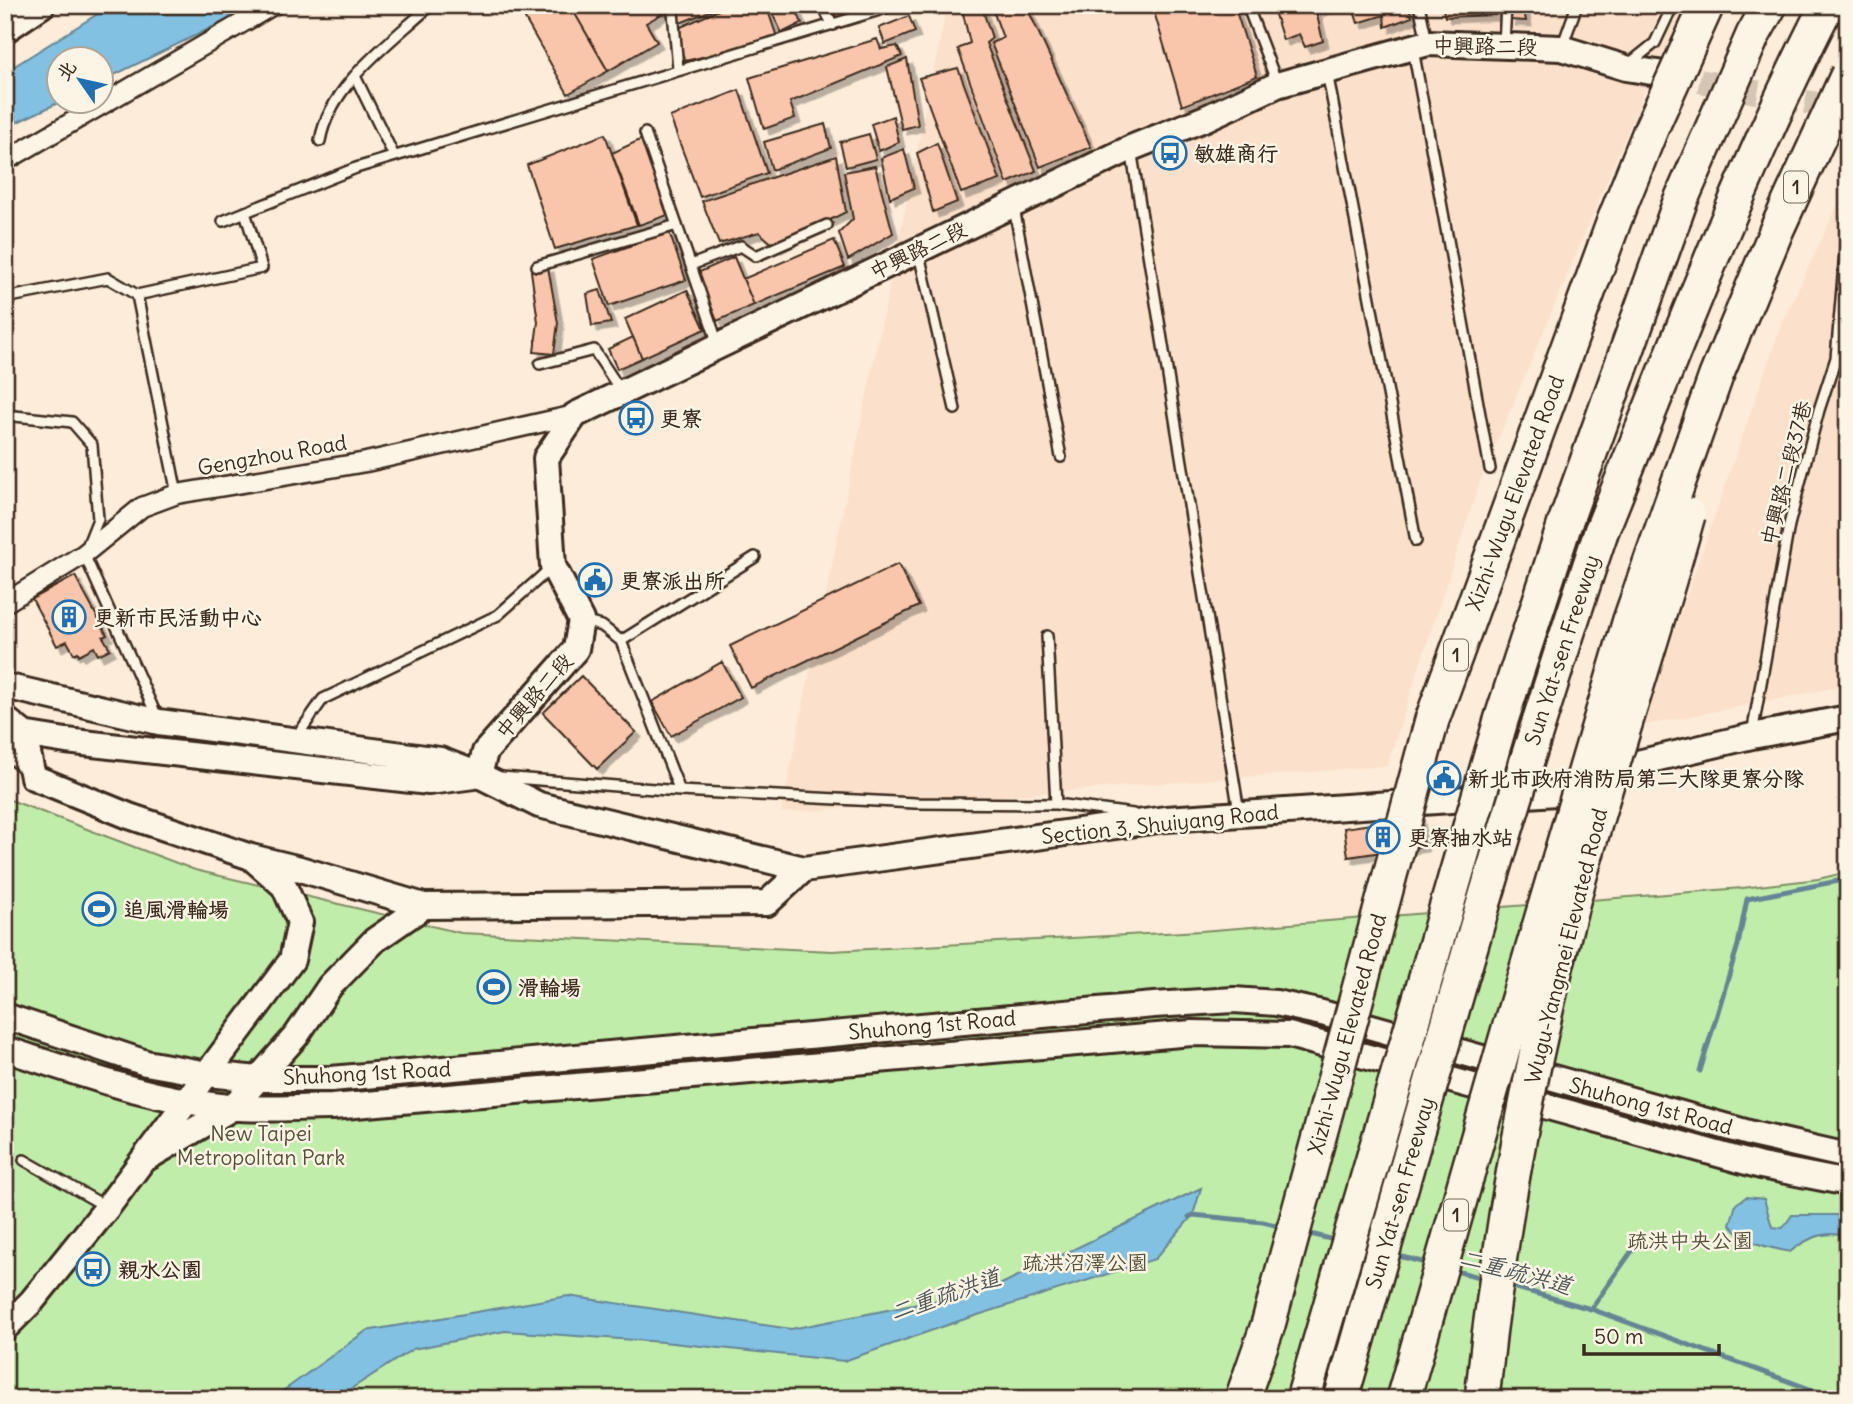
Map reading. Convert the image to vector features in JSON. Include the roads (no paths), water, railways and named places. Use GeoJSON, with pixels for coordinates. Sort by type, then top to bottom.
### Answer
{"type":"FeatureCollection","features":[{"type":"Feature","properties":{"kind":"highway","name":"Xizhi-Wugu Elevated Road"},"geometry":{"type":"LineString","coordinates":[[1248,1399],[1432,720],[1614,221],[1651,129],[1707,5]]}},
{"type":"Feature","properties":{"kind":"highway","name":"Sun Yat-sen Freeway"},"geometry":{"type":"LineString","coordinates":[[1303,1399],[1502,717],[1565,523],[1680,202],[1753,36],[1770,5]]}},
{"type":"Feature","properties":{"kind":"highway","name":"Sun Yat-sen Freeway"},"geometry":{"type":"LineString","coordinates":[[1341,1399],[1488,884],[1557,662],[1601,532],[1717,244],[1827,5]]}},
{"type":"Feature","properties":{"kind":"highway","name":"1"},"geometry":{"type":"LineString","coordinates":[[1403,1399],[1630,620],[1716,376],[1777,229],[1848,74]]}},
{"type":"Feature","properties":{"kind":"highway","name":"Wugu-Yangmei Elevated Road"},"geometry":{"type":"LineString","coordinates":[[1482,1399],[1491,1310],[1520,1134],[1547,1008],[1589,845],[1665,596],[1747,300]]}},
{"type":"Feature","properties":{"kind":"highway","name":"1"},"geometry":{"type":"LineString","coordinates":[[1242,1399],[1268,1325]]}},
{"type":"Feature","properties":{"kind":"street"},"geometry":{"type":"LineString","coordinates":[[5,30],[42,5]]}},
{"type":"Feature","properties":{"kind":"street"},"geometry":{"type":"LineString","coordinates":[[5,161],[273,5]]}},
{"type":"Feature","properties":{"kind":"street","name":"中興路二段"},"geometry":{"type":"LineString","coordinates":[[575,415],[1131,148],[1206,118],[1277,85],[1420,45],[1561,48],[1626,68],[1664,75]]}},
{"type":"Feature","properties":{"kind":"street"},"geometry":{"type":"LineString","coordinates":[[575,415],[546,457],[553,566],[581,620]]}},
{"type":"Feature","properties":{"kind":"street","name":"Gengzhou Road"},"geometry":{"type":"LineString","coordinates":[[5,603],[84,554],[142,507],[177,494],[366,462],[575,415]]}},
{"type":"Feature","properties":{"kind":"street","name":"中興路二段"},"geometry":{"type":"LineString","coordinates":[[479,775],[485,752],[576,649],[581,620]]}},
{"type":"Feature","properties":{"kind":"street","name":"Section 3, Shuiyang Road"},"geometry":{"type":"LineString","coordinates":[[5,686],[159,722],[440,760],[479,775],[539,805],[804,869],[1167,819],[1557,793],[1629,765],[1752,736],[1848,718]]}},
{"type":"Feature","properties":{"kind":"street"},"geometry":{"type":"LineString","coordinates":[[11,728],[66,741],[429,782],[479,775]]}},
{"type":"Feature","properties":{"kind":"street"},"geometry":{"type":"LineString","coordinates":[[11,728],[33,777],[129,816],[251,857],[424,906],[767,903],[804,869]]}},
{"type":"Feature","properties":{"kind":"street"},"geometry":{"type":"LineString","coordinates":[[5,1328],[32,1301],[145,1160],[292,960],[299,922],[284,886],[251,857]]}},
{"type":"Feature","properties":{"kind":"street"},"geometry":{"type":"LineString","coordinates":[[145,1160],[232,1108],[296,1036],[330,986],[375,940],[424,906]]}},
{"type":"Feature","properties":{"kind":"street","name":"Shuhong 1st Road"},"geometry":{"type":"LineString","coordinates":[[5,1016],[146,1063],[208,1074],[258,1079],[331,1079],[1154,1005],[1234,1000],[1276,1003],[1322,1013],[1743,1131],[1848,1156]]}},
{"type":"Feature","properties":{"kind":"street","name":"Shuhong 1st Road"},"geometry":{"type":"LineString","coordinates":[[5,1049],[137,1091],[187,1102],[232,1108],[331,1107],[1192,1033],[1289,1035],[1761,1166],[1848,1183]]}},
{"type":"Feature","properties":{"kind":"lane"},"geometry":{"type":"LineString","coordinates":[[320,141],[322,127],[337,96],[431,5]]}},
{"type":"Feature","properties":{"kind":"lane"},"geometry":{"type":"LineString","coordinates":[[670,5],[673,11],[678,69]]}},
{"type":"Feature","properties":{"kind":"lane"},"geometry":{"type":"LineString","coordinates":[[822,5],[833,25]]}},
{"type":"Feature","properties":{"kind":"lane"},"geometry":{"type":"LineString","coordinates":[[223,221],[356,168],[896,5]]}},
{"type":"Feature","properties":{"kind":"lane"},"geometry":{"type":"LineString","coordinates":[[1247,5],[1277,85]]}},
{"type":"Feature","properties":{"kind":"lane"},"geometry":{"type":"LineString","coordinates":[[1419,5],[1420,45],[1490,468]]}},
{"type":"Feature","properties":{"kind":"lane"},"geometry":{"type":"LineString","coordinates":[[1504,46],[1506,5]]}},
{"type":"Feature","properties":{"kind":"lane"},"geometry":{"type":"LineString","coordinates":[[1561,48],[1577,5]]}},
{"type":"Feature","properties":{"kind":"lane"},"geometry":{"type":"LineString","coordinates":[[1626,68],[1655,43],[1673,5]]}},
{"type":"Feature","properties":{"kind":"lane"},"geometry":{"type":"LineString","coordinates":[[1327,71],[1416,541]]}},
{"type":"Feature","properties":{"kind":"lane"},"geometry":{"type":"LineString","coordinates":[[355,76],[394,156]]}},
{"type":"Feature","properties":{"kind":"lane"},"geometry":{"type":"LineString","coordinates":[[645,133],[719,346]]}},
{"type":"Feature","properties":{"kind":"lane"},"geometry":{"type":"LineString","coordinates":[[1131,148],[1239,814]]}},
{"type":"Feature","properties":{"kind":"lane"},"geometry":{"type":"LineString","coordinates":[[1013,205],[1061,457]]}},
{"type":"Feature","properties":{"kind":"lane"},"geometry":{"type":"LineString","coordinates":[[5,298],[108,278],[137,295],[262,268],[245,212]]}},
{"type":"Feature","properties":{"kind":"lane","name":"中興路二段37巷"},"geometry":{"type":"LineString","coordinates":[[1752,736],[1789,524],[1819,410],[1836,358],[1848,218]]}},
{"type":"Feature","properties":{"kind":"lane"},"geometry":{"type":"LineString","coordinates":[[537,266],[677,225]]}},
{"type":"Feature","properties":{"kind":"lane"},"geometry":{"type":"LineString","coordinates":[[691,265],[741,246],[756,256],[827,225]]}},
{"type":"Feature","properties":{"kind":"lane"},"geometry":{"type":"LineString","coordinates":[[918,250],[955,409]]}},
{"type":"Feature","properties":{"kind":"lane"},"geometry":{"type":"LineString","coordinates":[[137,295],[177,494]]}},
{"type":"Feature","properties":{"kind":"lane"},"geometry":{"type":"LineString","coordinates":[[540,364],[594,350],[622,393]]}},
{"type":"Feature","properties":{"kind":"lane"},"geometry":{"type":"LineString","coordinates":[[1836,358],[1848,360]]}},
{"type":"Feature","properties":{"kind":"lane"},"geometry":{"type":"LineString","coordinates":[[5,415],[72,422],[92,445],[97,519],[84,554],[159,722]]}},
{"type":"Feature","properties":{"kind":"lane"},"geometry":{"type":"LineString","coordinates":[[621,641],[755,556]]}},
{"type":"Feature","properties":{"kind":"lane"},"geometry":{"type":"LineString","coordinates":[[294,740],[323,699],[498,615],[553,566]]}},
{"type":"Feature","properties":{"kind":"lane"},"geometry":{"type":"LineString","coordinates":[[581,620],[602,626],[621,641],[680,791]]}},
{"type":"Feature","properties":{"kind":"lane"},"geometry":{"type":"LineString","coordinates":[[1047,636],[1056,804]]}},
{"type":"Feature","properties":{"kind":"lane"},"geometry":{"type":"LineString","coordinates":[[5,752],[33,777]]}},
{"type":"Feature","properties":{"kind":"lane"},"geometry":{"type":"LineString","coordinates":[[479,775],[680,791],[915,803],[1056,804],[1167,819]]}},
{"type":"Feature","properties":{"kind":"lane"},"geometry":{"type":"LineString","coordinates":[[24,1160],[107,1208]]}},
{"type":"Feature","properties":{"kind":"water"},"geometry":{"type":"Polygon","coordinates":[[[112,5],[258,5],[116,74],[116,46],[47,46],[112,5]]]}},
{"type":"Feature","properties":{"kind":"water"},"geometry":{"type":"Polygon","coordinates":[[[46,46],[46,109],[5,128],[5,72],[46,46]]]}},
{"type":"Feature","properties":{"kind":"water"},"geometry":{"type":"Polygon","coordinates":[[[1201,1188],[1193,1215],[1155,1259],[959,1321],[844,1361],[663,1342],[505,1331],[413,1349],[335,1399],[272,1399],[366,1331],[568,1296],[791,1329],[989,1290],[1201,1188]]]}},
{"type":"Feature","properties":{"kind":"water"},"geometry":{"type":"Polygon","coordinates":[[[1746,1197],[1764,1199],[1772,1227],[1783,1228],[1792,1215],[1848,1217],[1848,1237],[1832,1234],[1817,1236],[1790,1252],[1758,1244],[1743,1237],[1730,1225],[1736,1204],[1746,1197]]]}},
{"type":"Feature","properties":{"kind":"waterway"},"geometry":{"type":"LineString","coordinates":[[1700,1071],[1738,945],[1747,899],[1848,879]]}},
{"type":"Feature","properties":{"kind":"waterway","name":"二重疏洪道"},"geometry":{"type":"LineString","coordinates":[[1189,1217],[1193,1215],[1263,1222],[1283,1227]]}},
{"type":"Feature","properties":{"kind":"waterway","name":"二重疏洪道"},"geometry":{"type":"LineString","coordinates":[[1303,1232],[1338,1241]]}},
{"type":"Feature","properties":{"kind":"waterway"},"geometry":{"type":"LineString","coordinates":[[1591,1309],[1641,1238]]}},
{"type":"Feature","properties":{"kind":"waterway","name":"二重疏洪道"},"geometry":{"type":"LineString","coordinates":[[1395,1255],[1429,1264]]}},
{"type":"Feature","properties":{"kind":"waterway","name":"二重疏洪道"},"geometry":{"type":"LineString","coordinates":[[1452,1270],[1487,1279]]}},
{"type":"Feature","properties":{"kind":"waterway","name":"二重疏洪道"},"geometry":{"type":"LineString","coordinates":[[1506,1285],[1591,1309],[1837,1399]]}},
{"type":"Feature","properties":{"kind":"tunnel"},"geometry":{"type":"LineString","coordinates":[[1664,74],[1847,110]]}},
{"type":"Feature","properties":{"kind":"place","name":"敏雄商行"},"geometry":{"type":"Point","coordinates":[1170,153]}},
{"type":"Feature","properties":{"kind":"place","name":"更寮"},"geometry":{"type":"Point","coordinates":[636,418]}},
{"type":"Feature","properties":{"kind":"place","name":"更寮派出所"},"geometry":{"type":"Point","coordinates":[595,580]}},
{"type":"Feature","properties":{"kind":"place","name":"更新市民活動中心"},"geometry":{"type":"Point","coordinates":[69,617]}},
{"type":"Feature","properties":{"kind":"place","name":"新北市政府消防局第二大隊更寮分隊"},"geometry":{"type":"Point","coordinates":[1444,778]}},
{"type":"Feature","properties":{"kind":"place","name":"更寮抽水站"},"geometry":{"type":"Point","coordinates":[1383,837]}},
{"type":"Feature","properties":{"kind":"place","name":"追風滑輪場"},"geometry":{"type":"Point","coordinates":[99,909]}},
{"type":"Feature","properties":{"kind":"place","name":"滑輪場"},"geometry":{"type":"Point","coordinates":[494,987]}},
{"type":"Feature","properties":{"kind":"place","name":"親水公園"},"geometry":{"type":"Point","coordinates":[93,1269]}},
{"type":"Feature","properties":{"kind":"park label","name":"New Taipei Metropolitan Park"},"geometry":{"type":"Point","coordinates":[261,1145]}},
{"type":"Feature","properties":{"kind":"park label","name":"疏洪中央公園"},"geometry":{"type":"Point","coordinates":[1690,1240]}},
{"type":"Feature","properties":{"kind":"park label","name":"疏洪沼澤公園"},"geometry":{"type":"Point","coordinates":[1085,1262]}}]}
